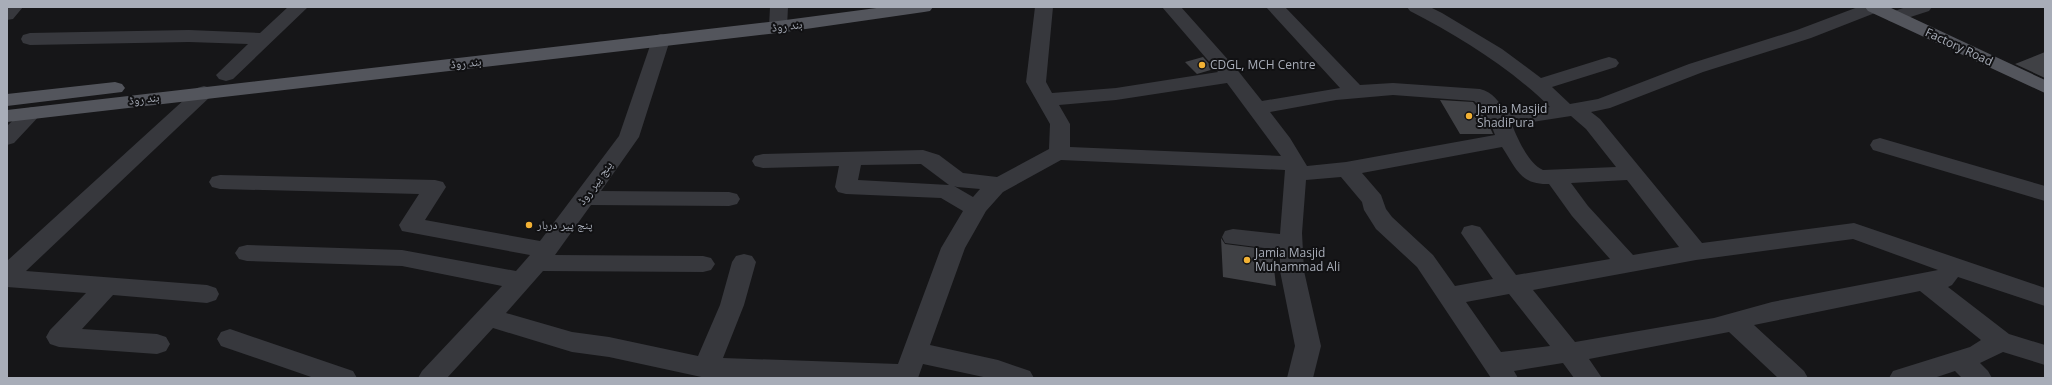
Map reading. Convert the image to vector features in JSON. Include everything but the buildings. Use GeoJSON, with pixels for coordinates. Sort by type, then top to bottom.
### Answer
{"type":"FeatureCollection","features":[{"type":"Feature","properties":{"kind":"main road","name":"بند روڈ"},"geometry":{"type":"LineString","coordinates":[[7,116],[661,40],[818,7]]}},
{"type":"Feature","properties":{"kind":"main road","name":"بند روڈ"},"geometry":{"type":"LineString","coordinates":[[7,100],[778,15],[924,7]]}},
{"type":"Feature","properties":{"kind":"main road","name":"Factory Road"},"geometry":{"type":"LineString","coordinates":[[1874,7],[2045,87]]}},
{"type":"Feature","properties":{"kind":"street"},"geometry":{"type":"LineString","coordinates":[[7,15],[14,7]]}},
{"type":"Feature","properties":{"kind":"street"},"geometry":{"type":"LineString","coordinates":[[226,75],[299,7]]}},
{"type":"Feature","properties":{"kind":"street"},"geometry":{"type":"LineString","coordinates":[[1044,7],[1036,82],[1060,124],[1059,150],[1057,153]]}},
{"type":"Feature","properties":{"kind":"street"},"geometry":{"type":"LineString","coordinates":[[1171,7],[1232,76],[1257,108],[1283,143],[1295,169],[1291,243],[1292,271],[1308,346],[1300,378]]}},
{"type":"Feature","properties":{"kind":"street"},"geometry":{"type":"LineString","coordinates":[[1275,7],[1355,92]]}},
{"type":"Feature","properties":{"kind":"street"},"geometry":{"type":"LineString","coordinates":[[1416,7],[1462,32],[1539,85],[1571,111],[1593,124],[1696,252]]}},
{"type":"Feature","properties":{"kind":"street"},"geometry":{"type":"LineString","coordinates":[[908,368],[953,248],[975,208],[999,184],[1057,153],[1295,169],[1346,169],[1571,111],[1604,104],[1696,68],[1804,34],[1874,7]]}},
{"type":"Feature","properties":{"kind":"street"},"geometry":{"type":"LineString","coordinates":[[1895,17],[1923,7]]}},
{"type":"Feature","properties":{"kind":"street"},"geometry":{"type":"LineString","coordinates":[[30,40],[189,36],[265,39]]}},
{"type":"Feature","properties":{"kind":"street","name":"پنج پیر روڈ"},"geometry":{"type":"LineString","coordinates":[[431,378],[521,281],[541,257],[629,137],[661,40]]}},
{"type":"Feature","properties":{"kind":"street"},"geometry":{"type":"LineString","coordinates":[[1539,85],[1608,63]]}},
{"type":"Feature","properties":{"kind":"street"},"geometry":{"type":"LineString","coordinates":[[1045,100],[1131,92],[1232,76]]}},
{"type":"Feature","properties":{"kind":"street"},"geometry":{"type":"LineString","coordinates":[[1257,108],[1355,92],[1393,89],[1480,96],[1489,103],[1528,172],[1540,177],[1632,173]]}},
{"type":"Feature","properties":{"kind":"street"},"geometry":{"type":"LineString","coordinates":[[7,275],[204,92]]}},
{"type":"Feature","properties":{"kind":"street"},"geometry":{"type":"LineString","coordinates":[[7,138],[32,113]]}},
{"type":"Feature","properties":{"kind":"street"},"geometry":{"type":"LineString","coordinates":[[1880,145],[2045,194]]}},
{"type":"Feature","properties":{"kind":"street"},"geometry":{"type":"LineString","coordinates":[[763,160],[923,157],[931,160],[958,180],[999,184]]}},
{"type":"Feature","properties":{"kind":"street"},"geometry":{"type":"LineString","coordinates":[[851,159],[846,187],[945,191],[975,208]]}},
{"type":"Feature","properties":{"kind":"street"},"geometry":{"type":"LineString","coordinates":[[1346,169],[1373,200],[1375,210],[1384,223],[1425,261],[1500,370],[1569,352],[1714,327],[1772,311],[1924,280],[1944,279],[1952,266]]}},
{"type":"Feature","properties":{"kind":"street"},"geometry":{"type":"LineString","coordinates":[[1556,177],[1580,210],[1628,264]]}},
{"type":"Feature","properties":{"kind":"street"},"geometry":{"type":"LineString","coordinates":[[220,182],[435,187],[410,225],[541,257],[703,264]]}},
{"type":"Feature","properties":{"kind":"street"},"geometry":{"type":"LineString","coordinates":[[585,198],[729,199]]}},
{"type":"Feature","properties":{"kind":"street"},"geometry":{"type":"LineString","coordinates":[[1449,296],[1696,252],[1854,231],[2045,297]]}},
{"type":"Feature","properties":{"kind":"street"},"geometry":{"type":"LineString","coordinates":[[1472,233],[1589,378]]}},
{"type":"Feature","properties":{"kind":"street"},"geometry":{"type":"LineString","coordinates":[[1233,237],[1291,243]]}},
{"type":"Feature","properties":{"kind":"street"},"geometry":{"type":"LineString","coordinates":[[247,253],[402,258],[521,281]]}},
{"type":"Feature","properties":{"kind":"street"},"geometry":{"type":"LineString","coordinates":[[693,370],[732,305],[744,262]]}},
{"type":"Feature","properties":{"kind":"street"},"geometry":{"type":"LineString","coordinates":[[7,278],[207,294]]}},
{"type":"Feature","properties":{"kind":"street"},"geometry":{"type":"LineString","coordinates":[[1924,280],[2000,340],[2045,355]]}},
{"type":"Feature","properties":{"kind":"street"},"geometry":{"type":"LineString","coordinates":[[107,286],[59,337],[157,344]]}},
{"type":"Feature","properties":{"kind":"street"},"geometry":{"type":"LineString","coordinates":[[488,317],[572,342],[609,347],[693,370],[775,374],[908,368],[998,370],[1021,378]]}},
{"type":"Feature","properties":{"kind":"street"},"geometry":{"type":"LineString","coordinates":[[1734,322],[1795,378]]}},
{"type":"Feature","properties":{"kind":"street"},"geometry":{"type":"LineString","coordinates":[[230,339],[344,378]]}},
{"type":"Feature","properties":{"kind":"street"},"geometry":{"type":"LineString","coordinates":[[1902,378],[1979,354],[2000,340]]}},
{"type":"Feature","properties":{"kind":"street"},"geometry":{"type":"LineString","coordinates":[[1960,360],[1980,378]]}},
{"type":"Feature","properties":{"kind":"place","name":"CDGL, MCH Centre"},"geometry":{"type":"Point","coordinates":[1202,65]}},
{"type":"Feature","properties":{"kind":"place","name":"Jamia Masjid ShadiPura"},"geometry":{"type":"Point","coordinates":[1469,116]}},
{"type":"Feature","properties":{"kind":"place","name":"پنج پیر دربار"},"geometry":{"type":"Point","coordinates":[529,225]}},
{"type":"Feature","properties":{"kind":"place","name":"Jamia Masjid Muhammad Ali"},"geometry":{"type":"Point","coordinates":[1247,260]}}]}
